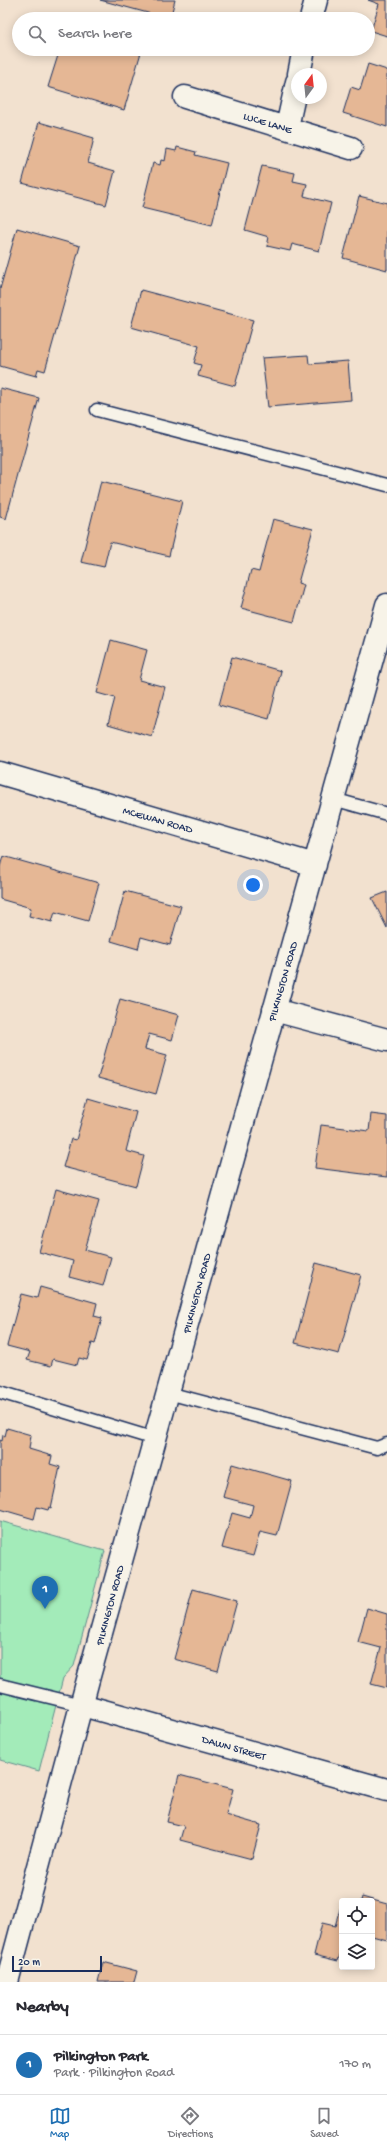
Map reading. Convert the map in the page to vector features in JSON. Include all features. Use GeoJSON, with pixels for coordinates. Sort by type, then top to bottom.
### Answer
{"type":"FeatureCollection","features":[{"type":"Feature","properties":{"kind":"street"},"geometry":{"type":"LineString","coordinates":[[313,12],[316,0]]}},
{"type":"Feature","properties":{"kind":"street"},"geometry":{"type":"LineString","coordinates":[[300,68],[303,56]]}},
{"type":"Feature","properties":{"kind":"street","name":"LUCE LANE"},"geometry":{"type":"LineString","coordinates":[[185,96],[351,148]]}},
{"type":"Feature","properties":{"kind":"street"},"geometry":{"type":"LineString","coordinates":[[287,127],[292,104]]}},
{"type":"Feature","properties":{"kind":"street","name":"PILKINGTON ROAD"},"geometry":{"type":"LineString","coordinates":[[7,1982],[155,1439],[387,605]]}},
{"type":"Feature","properties":{"kind":"street","name":"MCEWAN ROAD"},"geometry":{"type":"LineString","coordinates":[[0,773],[315,865]]}},
{"type":"Feature","properties":{"kind":"street"},"geometry":{"type":"LineString","coordinates":[[274,1010],[387,1040]]}},
{"type":"Feature","properties":{"kind":"street","name":"DAWN STREET"},"geometry":{"type":"LineString","coordinates":[[82,1705],[387,1790]]}},
{"type":"Feature","properties":{"kind":"lane"},"geometry":{"type":"LineString","coordinates":[[97,410],[387,485]]}},
{"type":"Feature","properties":{"kind":"lane"},"geometry":{"type":"LineString","coordinates":[[333,799],[387,814]]}},
{"type":"Feature","properties":{"kind":"lane"},"geometry":{"type":"LineString","coordinates":[[0,1392],[155,1439]]}},
{"type":"Feature","properties":{"kind":"lane"},"geometry":{"type":"LineString","coordinates":[[168,1393],[377,1448],[387,1444]]}},
{"type":"Feature","properties":{"kind":"lane"},"geometry":{"type":"LineString","coordinates":[[0,1685],[82,1705]]}},
{"type":"Feature","properties":{"kind":"green space"},"geometry":{"type":"Polygon","coordinates":[[[0,1521],[105,1551],[74,1666],[63,1678],[39,1771],[0,1760],[0,1521]]]}},
{"type":"Feature","properties":{"kind":"building"},"geometry":{"type":"Polygon","coordinates":[[[100,0],[175,0],[172,12],[144,12],[100,0]]]}},
{"type":"Feature","properties":{"kind":"building"},"geometry":{"type":"Polygon","coordinates":[[[368,0],[387,0],[387,36],[375,32],[375,18],[379,4],[368,0]]]}},
{"type":"Feature","properties":{"kind":"building"},"geometry":{"type":"Polygon","coordinates":[[[58,56],[140,56],[124,110],[48,87],[58,56]]]}},
{"type":"Feature","properties":{"kind":"building"},"geometry":{"type":"Polygon","coordinates":[[[368,64],[387,70],[387,127],[343,113],[351,87],[360,90],[368,64]]]}},
{"type":"Feature","properties":{"kind":"building"},"geometry":{"type":"Polygon","coordinates":[[[39,122],[94,138],[88,163],[115,171],[106,205],[22,183],[39,122]]]}},
{"type":"Feature","properties":{"kind":"building"},"geometry":{"type":"Polygon","coordinates":[[[177,147],[196,152],[195,155],[227,163],[212,225],[142,208],[153,163],[160,165],[161,160],[165,161],[167,149],[176,151],[177,147]]]}},
{"type":"Feature","properties":{"kind":"building"},"geometry":{"type":"Polygon","coordinates":[[[262,166],[295,173],[293,181],[307,184],[304,196],[331,203],[319,251],[292,244],[290,251],[267,246],[269,237],[245,230],[262,166]]]}},
{"type":"Feature","properties":{"kind":"building"},"geometry":{"type":"Polygon","coordinates":[[[359,196],[387,203],[387,270],[343,258],[359,196]]]}},
{"type":"Feature","properties":{"kind":"building"},"geometry":{"type":"Polygon","coordinates":[[[17,228],[80,246],[45,371],[38,369],[36,376],[0,366],[0,289],[17,228]]]}},
{"type":"Feature","properties":{"kind":"building"},"geometry":{"type":"Polygon","coordinates":[[[141,290],[253,320],[235,386],[198,376],[201,365],[194,363],[199,346],[131,327],[141,290]]]}},
{"type":"Feature","properties":{"kind":"building"},"geometry":{"type":"Polygon","coordinates":[[[308,355],[309,364],[348,361],[351,400],[268,407],[262,358],[308,355]]]}},
{"type":"Feature","properties":{"kind":"building"},"geometry":{"type":"Polygon","coordinates":[[[0,388],[39,398],[6,519],[0,517],[0,388]]]}},
{"type":"Feature","properties":{"kind":"building"},"geometry":{"type":"Polygon","coordinates":[[[101,481],[182,501],[169,556],[110,542],[104,567],[81,562],[101,481]]]}},
{"type":"Feature","properties":{"kind":"building"},"geometry":{"type":"Polygon","coordinates":[[[273,519],[313,529],[298,583],[304,585],[294,622],[241,608],[251,570],[259,572],[273,519]]]}},
{"type":"Feature","properties":{"kind":"building"},"geometry":{"type":"Polygon","coordinates":[[[111,640],[147,650],[139,680],[165,687],[152,737],[108,724],[115,698],[97,693],[111,640]]]}},
{"type":"Feature","properties":{"kind":"building"},"geometry":{"type":"Polygon","coordinates":[[[232,657],[281,671],[269,719],[219,705],[232,657]]]}},
{"type":"Feature","properties":{"kind":"building"},"geometry":{"type":"Polygon","coordinates":[[[3,856],[99,883],[88,921],[55,912],[52,922],[29,916],[31,908],[0,899],[0,867],[3,856]]]}},
{"type":"Feature","properties":{"kind":"building"},"geometry":{"type":"Polygon","coordinates":[[[125,891],[181,906],[170,945],[141,937],[138,949],[111,941],[125,891]]]}},
{"type":"Feature","properties":{"kind":"building"},"geometry":{"type":"Polygon","coordinates":[[[387,892],[387,928],[372,898],[387,892]]]}},
{"type":"Feature","properties":{"kind":"building"},"geometry":{"type":"Polygon","coordinates":[[[120,999],[179,1015],[172,1040],[149,1034],[145,1049],[167,1055],[156,1094],[98,1078],[120,999]]]}},
{"type":"Feature","properties":{"kind":"building"},"geometry":{"type":"Polygon","coordinates":[[[88,1098],[136,1112],[126,1151],[144,1156],[136,1186],[63,1167],[71,1139],[76,1140],[88,1098]]]}},
{"type":"Feature","properties":{"kind":"building"},"geometry":{"type":"Polygon","coordinates":[[[371,1114],[387,1116],[387,1177],[315,1168],[321,1125],[369,1131],[371,1114]]]}},
{"type":"Feature","properties":{"kind":"building"},"geometry":{"type":"Polygon","coordinates":[[[56,1189],[99,1201],[85,1250],[111,1257],[103,1286],[69,1277],[73,1261],[39,1252],[56,1189]]]}},
{"type":"Feature","properties":{"kind":"building"},"geometry":{"type":"Polygon","coordinates":[[[316,1263],[361,1275],[339,1354],[295,1343],[316,1263]]]}},
{"type":"Feature","properties":{"kind":"building"},"geometry":{"type":"Polygon","coordinates":[[[40,1287],[97,1303],[94,1316],[102,1318],[95,1344],[92,1343],[87,1360],[79,1358],[77,1365],[53,1359],[51,1366],[27,1360],[30,1352],[7,1346],[21,1294],[37,1298],[40,1287]]]}},
{"type":"Feature","properties":{"kind":"building"},"geometry":{"type":"Polygon","coordinates":[[[7,1428],[31,1435],[29,1449],[52,1456],[50,1464],[60,1467],[51,1508],[49,1507],[48,1510],[37,1507],[34,1519],[0,1509],[0,1440],[2,1441],[3,1435],[5,1436],[7,1428]]]}},
{"type":"Feature","properties":{"kind":"building"},"geometry":{"type":"Polygon","coordinates":[[[232,1464],[292,1481],[277,1536],[260,1532],[253,1556],[222,1548],[232,1513],[250,1518],[253,1505],[223,1497],[232,1464]]]}},
{"type":"Feature","properties":{"kind":"building"},"geometry":{"type":"Polygon","coordinates":[[[193,1589],[237,1601],[218,1671],[174,1659],[193,1589]]]}},
{"type":"Feature","properties":{"kind":"building"},"geometry":{"type":"Polygon","coordinates":[[[367,1608],[387,1614],[387,1688],[371,1684],[381,1648],[358,1642],[367,1608]]]}},
{"type":"Feature","properties":{"kind":"building"},"geometry":{"type":"Polygon","coordinates":[[[179,1775],[233,1789],[226,1815],[261,1825],[252,1859],[180,1840],[184,1826],[167,1822],[179,1775]]]}},
{"type":"Feature","properties":{"kind":"building"},"geometry":{"type":"Polygon","coordinates":[[[375,1901],[387,1904],[387,1940],[375,1937],[375,1901]]]}},
{"type":"Feature","properties":{"kind":"building"},"geometry":{"type":"Polygon","coordinates":[[[339,1913],[338,1961],[314,1955],[322,1923],[335,1926],[339,1913]]]}},
{"type":"Feature","properties":{"kind":"building"},"geometry":{"type":"Polygon","coordinates":[[[103,1962],[137,1971],[134,1982],[98,1982],[103,1962]]]}},
{"type":"Feature","properties":{"kind":"place","name":"Pilkington Park"},"geometry":{"type":"Point","coordinates":[45,1609]}}]}
